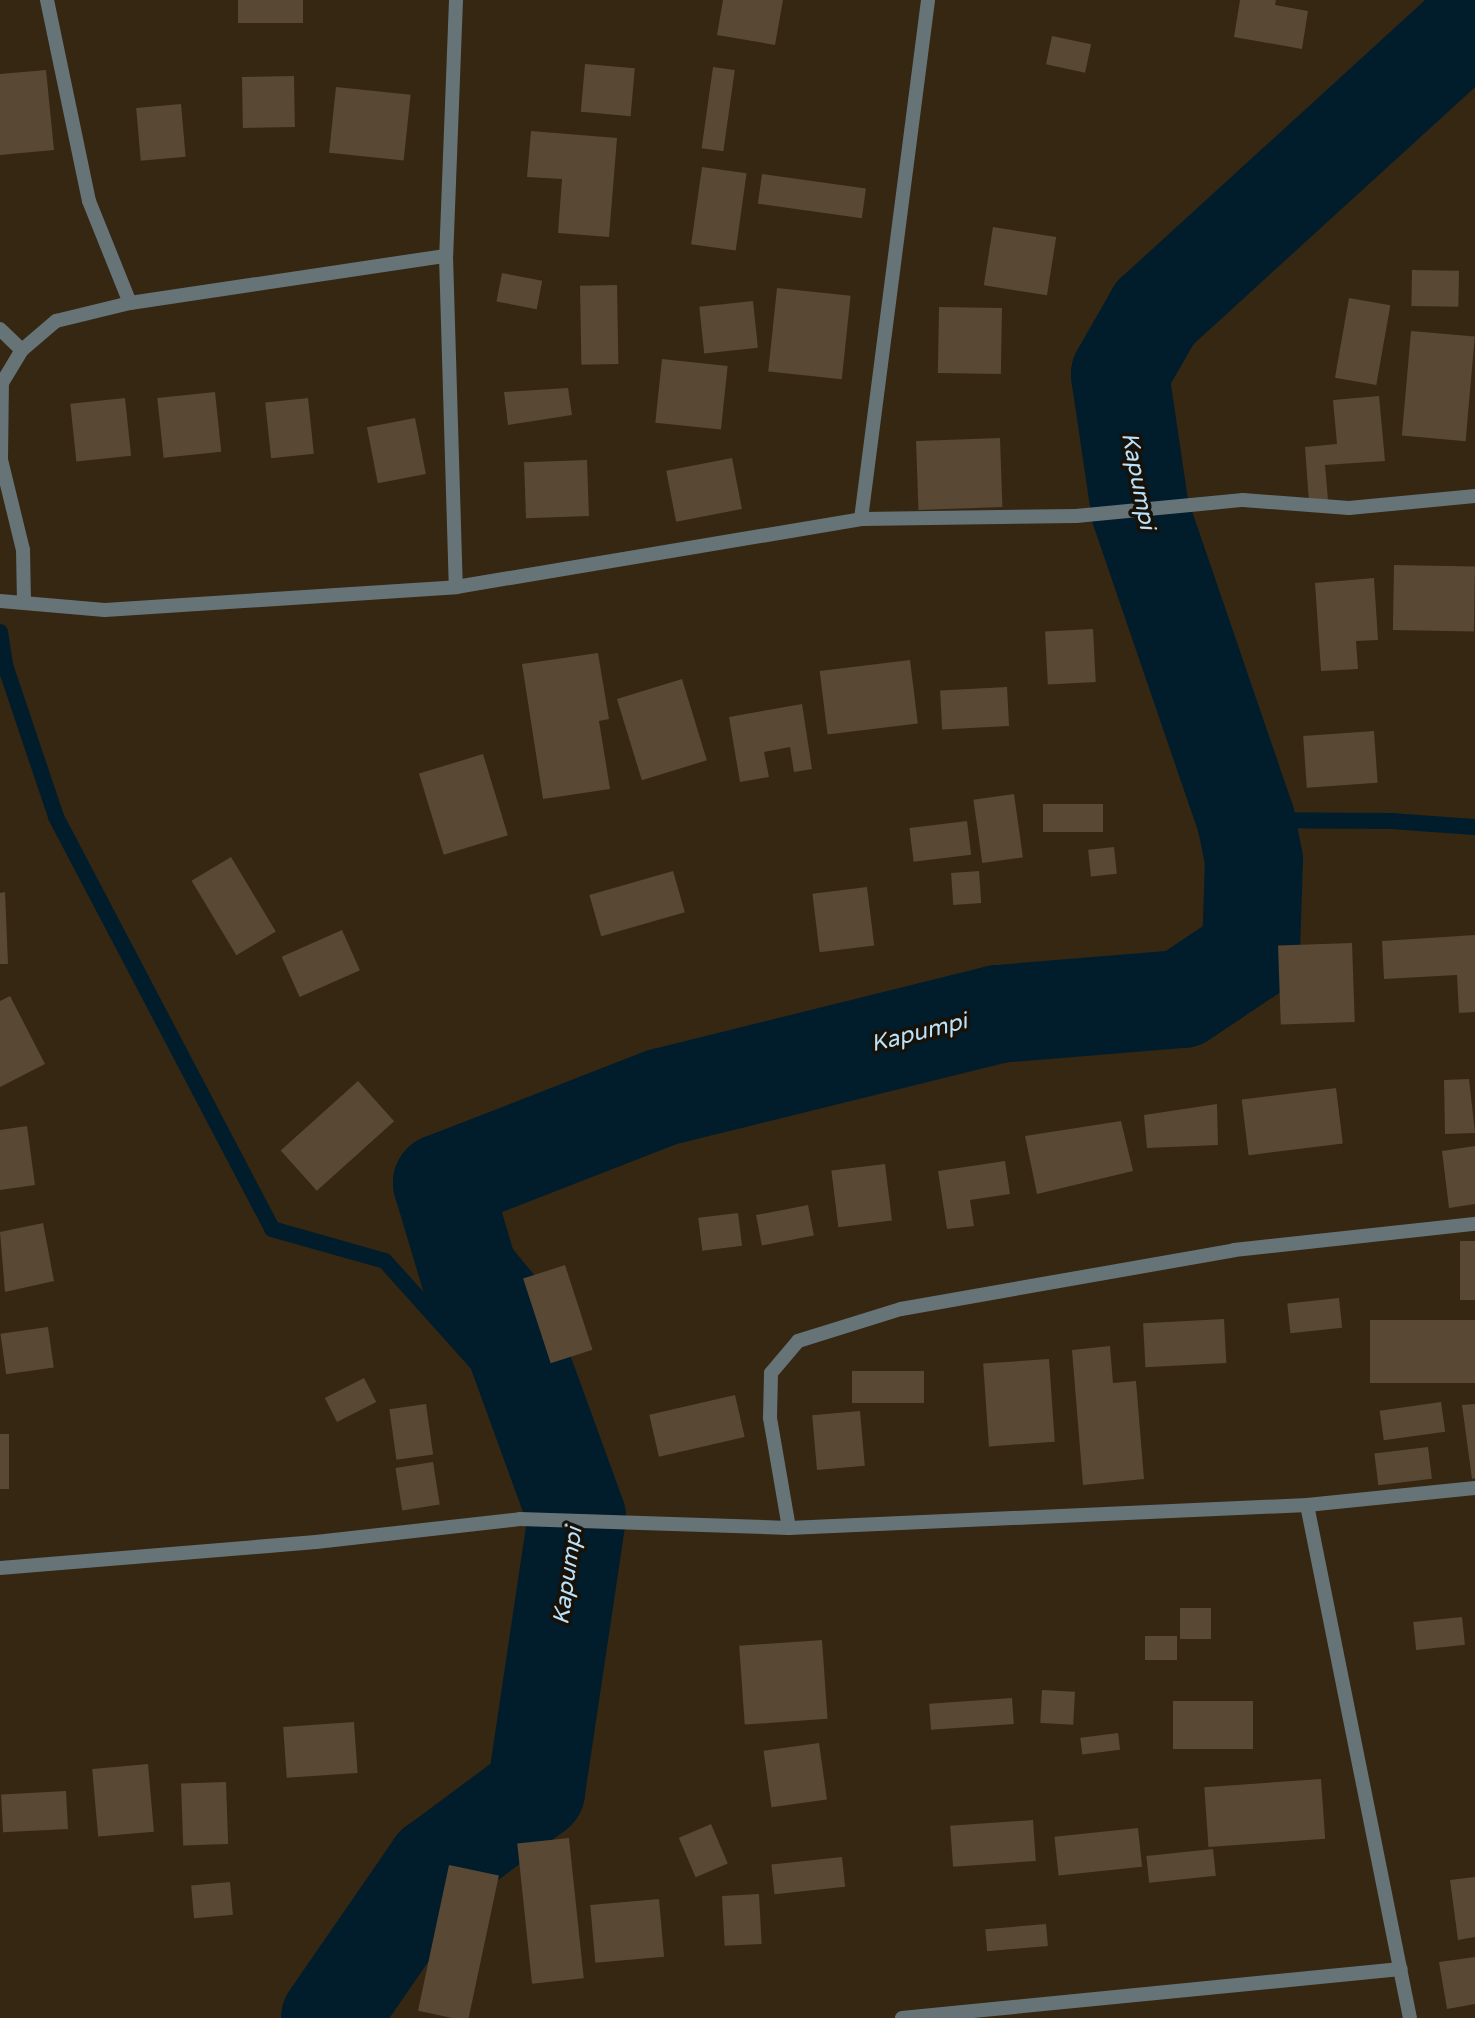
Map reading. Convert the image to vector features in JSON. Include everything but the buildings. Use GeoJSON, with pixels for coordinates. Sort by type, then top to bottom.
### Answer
{"type":"FeatureCollection","features":[{"type":"Feature","properties":{"kind":"street"},"geometry":{"type":"LineString","coordinates":[[47,0],[89,201],[130,303]]}},
{"type":"Feature","properties":{"kind":"street"},"geometry":{"type":"LineString","coordinates":[[456,0],[446,256],[456,587]]}},
{"type":"Feature","properties":{"kind":"street"},"geometry":{"type":"LineString","coordinates":[[861,519],[928,0]]}},
{"type":"Feature","properties":{"kind":"street"},"geometry":{"type":"LineString","coordinates":[[24,602],[23,550],[1,460],[2,383],[22,351],[56,321],[130,303],[446,256]]}},
{"type":"Feature","properties":{"kind":"street"},"geometry":{"type":"LineString","coordinates":[[0,328],[22,351]]}},
{"type":"Feature","properties":{"kind":"street"},"geometry":{"type":"LineString","coordinates":[[0,601],[105,610],[456,587],[861,519],[1076,516],[1243,500],[1349,508],[1475,496]]}},
{"type":"Feature","properties":{"kind":"street"},"geometry":{"type":"LineString","coordinates":[[789,1528],[770,1418],[771,1373],[798,1341],[901,1309],[1220,1253],[1475,1224]]}},
{"type":"Feature","properties":{"kind":"street"},"geometry":{"type":"LineString","coordinates":[[0,1569],[316,1542],[520,1519],[789,1528],[1307,1505],[1475,1488]]}},
{"type":"Feature","properties":{"kind":"street"},"geometry":{"type":"LineString","coordinates":[[1307,1505],[1410,2018]]}},
{"type":"Feature","properties":{"kind":"street"},"geometry":{"type":"LineString","coordinates":[[902,2018],[1401,1969]]}},
{"type":"Feature","properties":{"kind":"waterway","name":"Kapumpi"},"geometry":{"type":"LineString","coordinates":[[330,2018],[435,1866],[536,1791],[577,1517],[503,1314],[469,1273],[442,1183],[663,1097],[998,1014],[1182,999],[1251,953],[1254,860],[1246,820],[1140,510],[1120,374],[1155,313],[1475,21]]}},
{"type":"Feature","properties":{"kind":"waterway"},"geometry":{"type":"LineString","coordinates":[[0,632],[6,668],[56,817],[272,1229],[385,1261],[552,1447]]}},
{"type":"Feature","properties":{"kind":"waterway"},"geometry":{"type":"LineString","coordinates":[[1246,820],[1391,821],[1475,827]]}}]}
